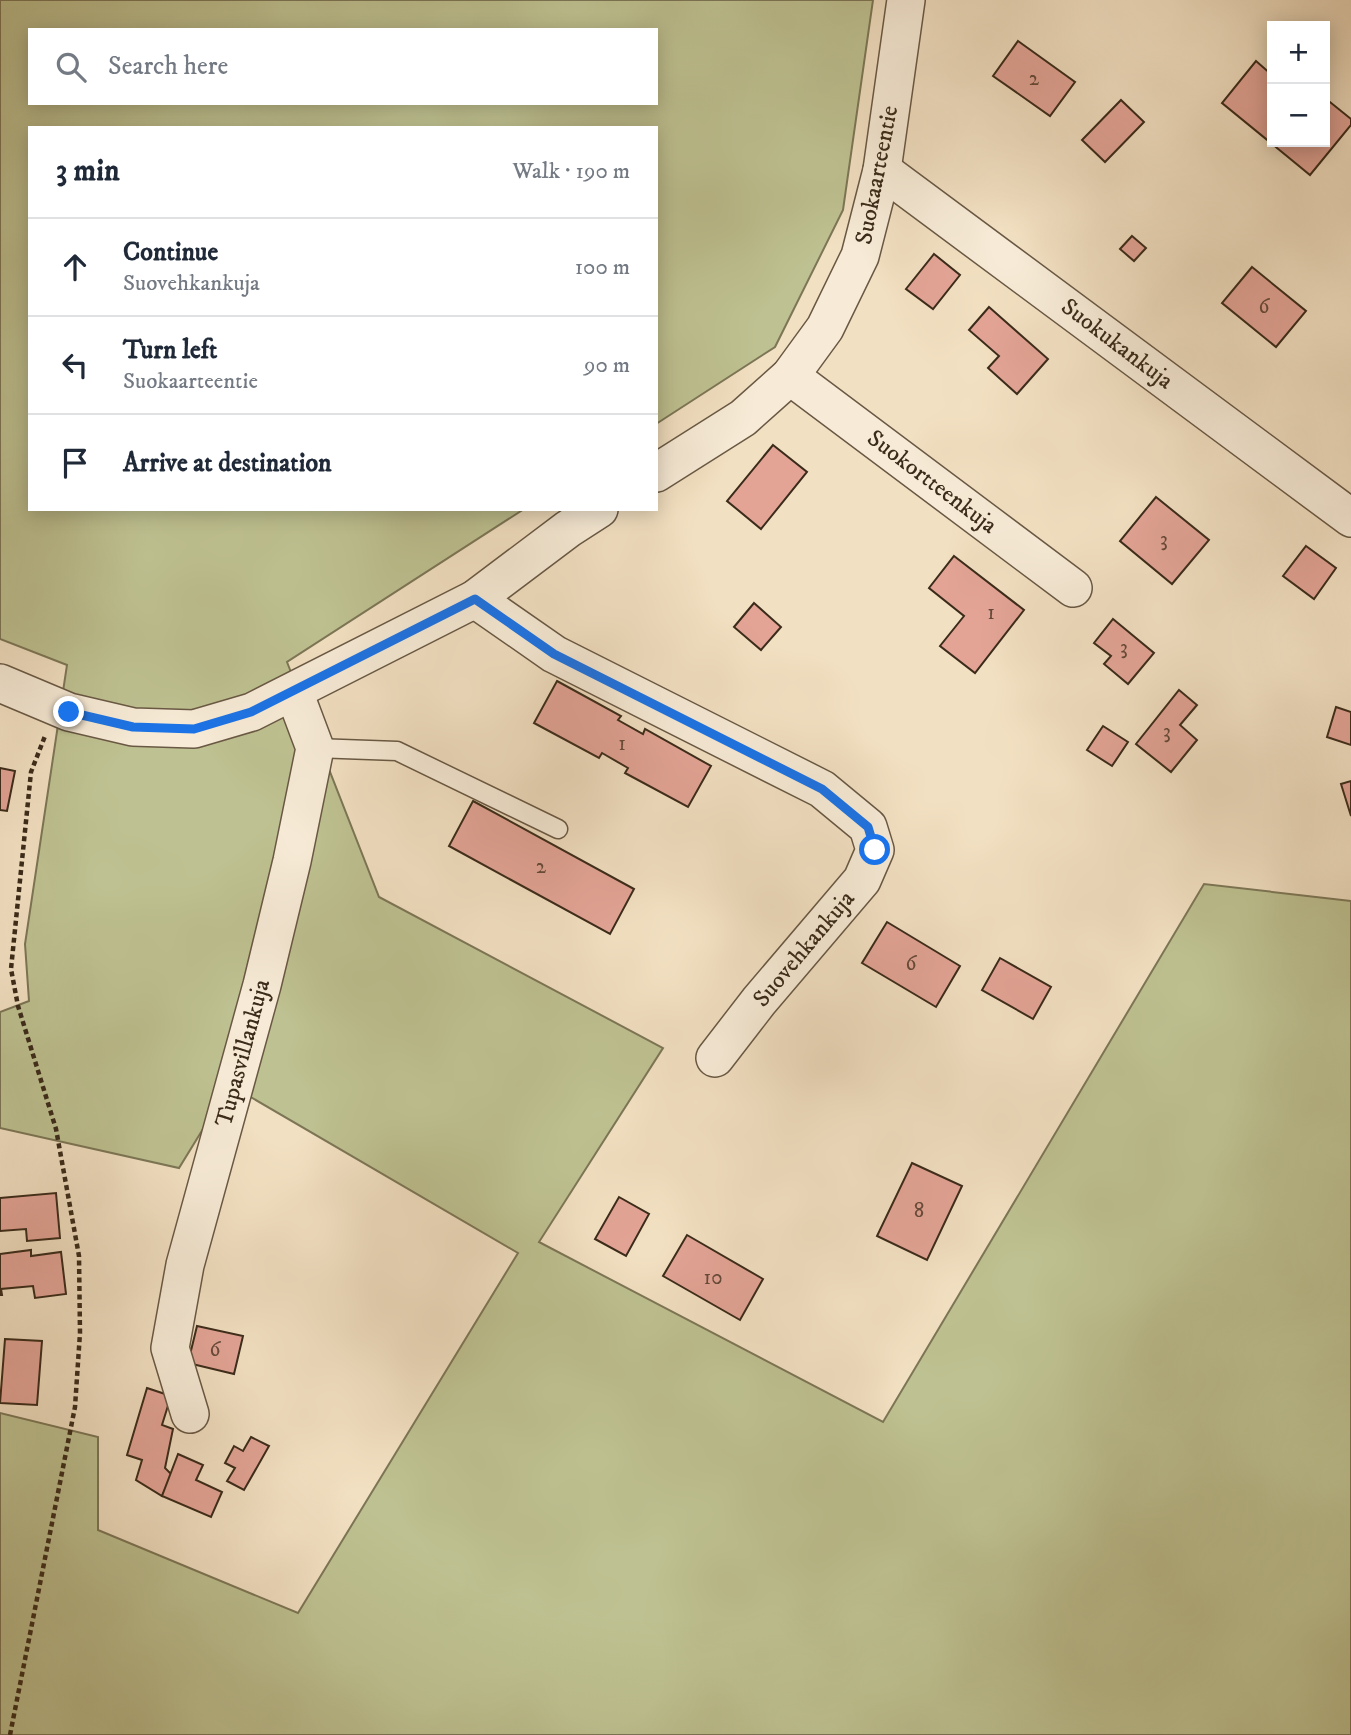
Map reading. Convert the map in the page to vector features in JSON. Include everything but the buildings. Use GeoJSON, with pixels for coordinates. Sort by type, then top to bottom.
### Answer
{"type":"FeatureCollection","features":[{"type":"Feature","properties":{"kind":"street","name":"Suokaarteentie"},"geometry":{"type":"LineString","coordinates":[[658,472],[743,418],[790,376],[825,328],[860,256],[882,170],[906,0]]}},
{"type":"Feature","properties":{"kind":"street","name":"Suokukankuja"},"geometry":{"type":"LineString","coordinates":[[882,170],[1351,518]]}},
{"type":"Feature","properties":{"kind":"street","name":"Suokortteenkuja"},"geometry":{"type":"LineString","coordinates":[[790,376],[1073,588]]}},
{"type":"Feature","properties":{"kind":"street"},"geometry":{"type":"LineString","coordinates":[[0,683],[57,707],[133,727],[194,729],[251,712],[475,599],[596,511]]}},
{"type":"Feature","properties":{"kind":"street","name":"Suovehkankuja"},"geometry":{"type":"LineString","coordinates":[[475,599],[554,654],[822,789],[868,827],[875,850],[862,880],[715,1058]]}},
{"type":"Feature","properties":{"kind":"street"},"geometry":{"type":"LineString","coordinates":[[294,692],[315,748]]}},
{"type":"Feature","properties":{"kind":"street","name":"Tupasvillankuja"},"geometry":{"type":"LineString","coordinates":[[190,1414],[170,1348],[185,1265],[262,985],[292,861],[315,748]]}},
{"type":"Feature","properties":{"kind":"lane"},"geometry":{"type":"LineString","coordinates":[[315,748],[397,751],[558,829]]}},
{"type":"Feature","properties":{"kind":"path"},"geometry":{"type":"LineString","coordinates":[[10,1735],[75,1408],[80,1333],[79,1256],[58,1141],[18,1006],[11,969],[31,772],[57,707]]}},
{"type":"Feature","properties":{"kind":"green space"},"geometry":{"type":"Polygon","coordinates":[[[0,0],[873,0],[843,210],[775,347],[658,423],[658,126],[28,126],[28,511],[521,511],[287,662],[379,897],[663,1048],[539,1242],[883,1422],[1204,884],[1351,901],[1351,1735],[0,1735],[0,1413],[98,1437],[98,1530],[298,1613],[518,1253],[230,1085],[179,1168],[0,1128],[0,1012],[29,1001],[25,944],[67,665],[0,639],[0,0]]]}},
{"type":"Feature","properties":{"kind":"route"},"geometry":{"type":"LineString","coordinates":[[69,712],[133,727],[194,729],[251,712],[475,599],[554,654],[822,789],[868,827],[875,850]]}}]}
